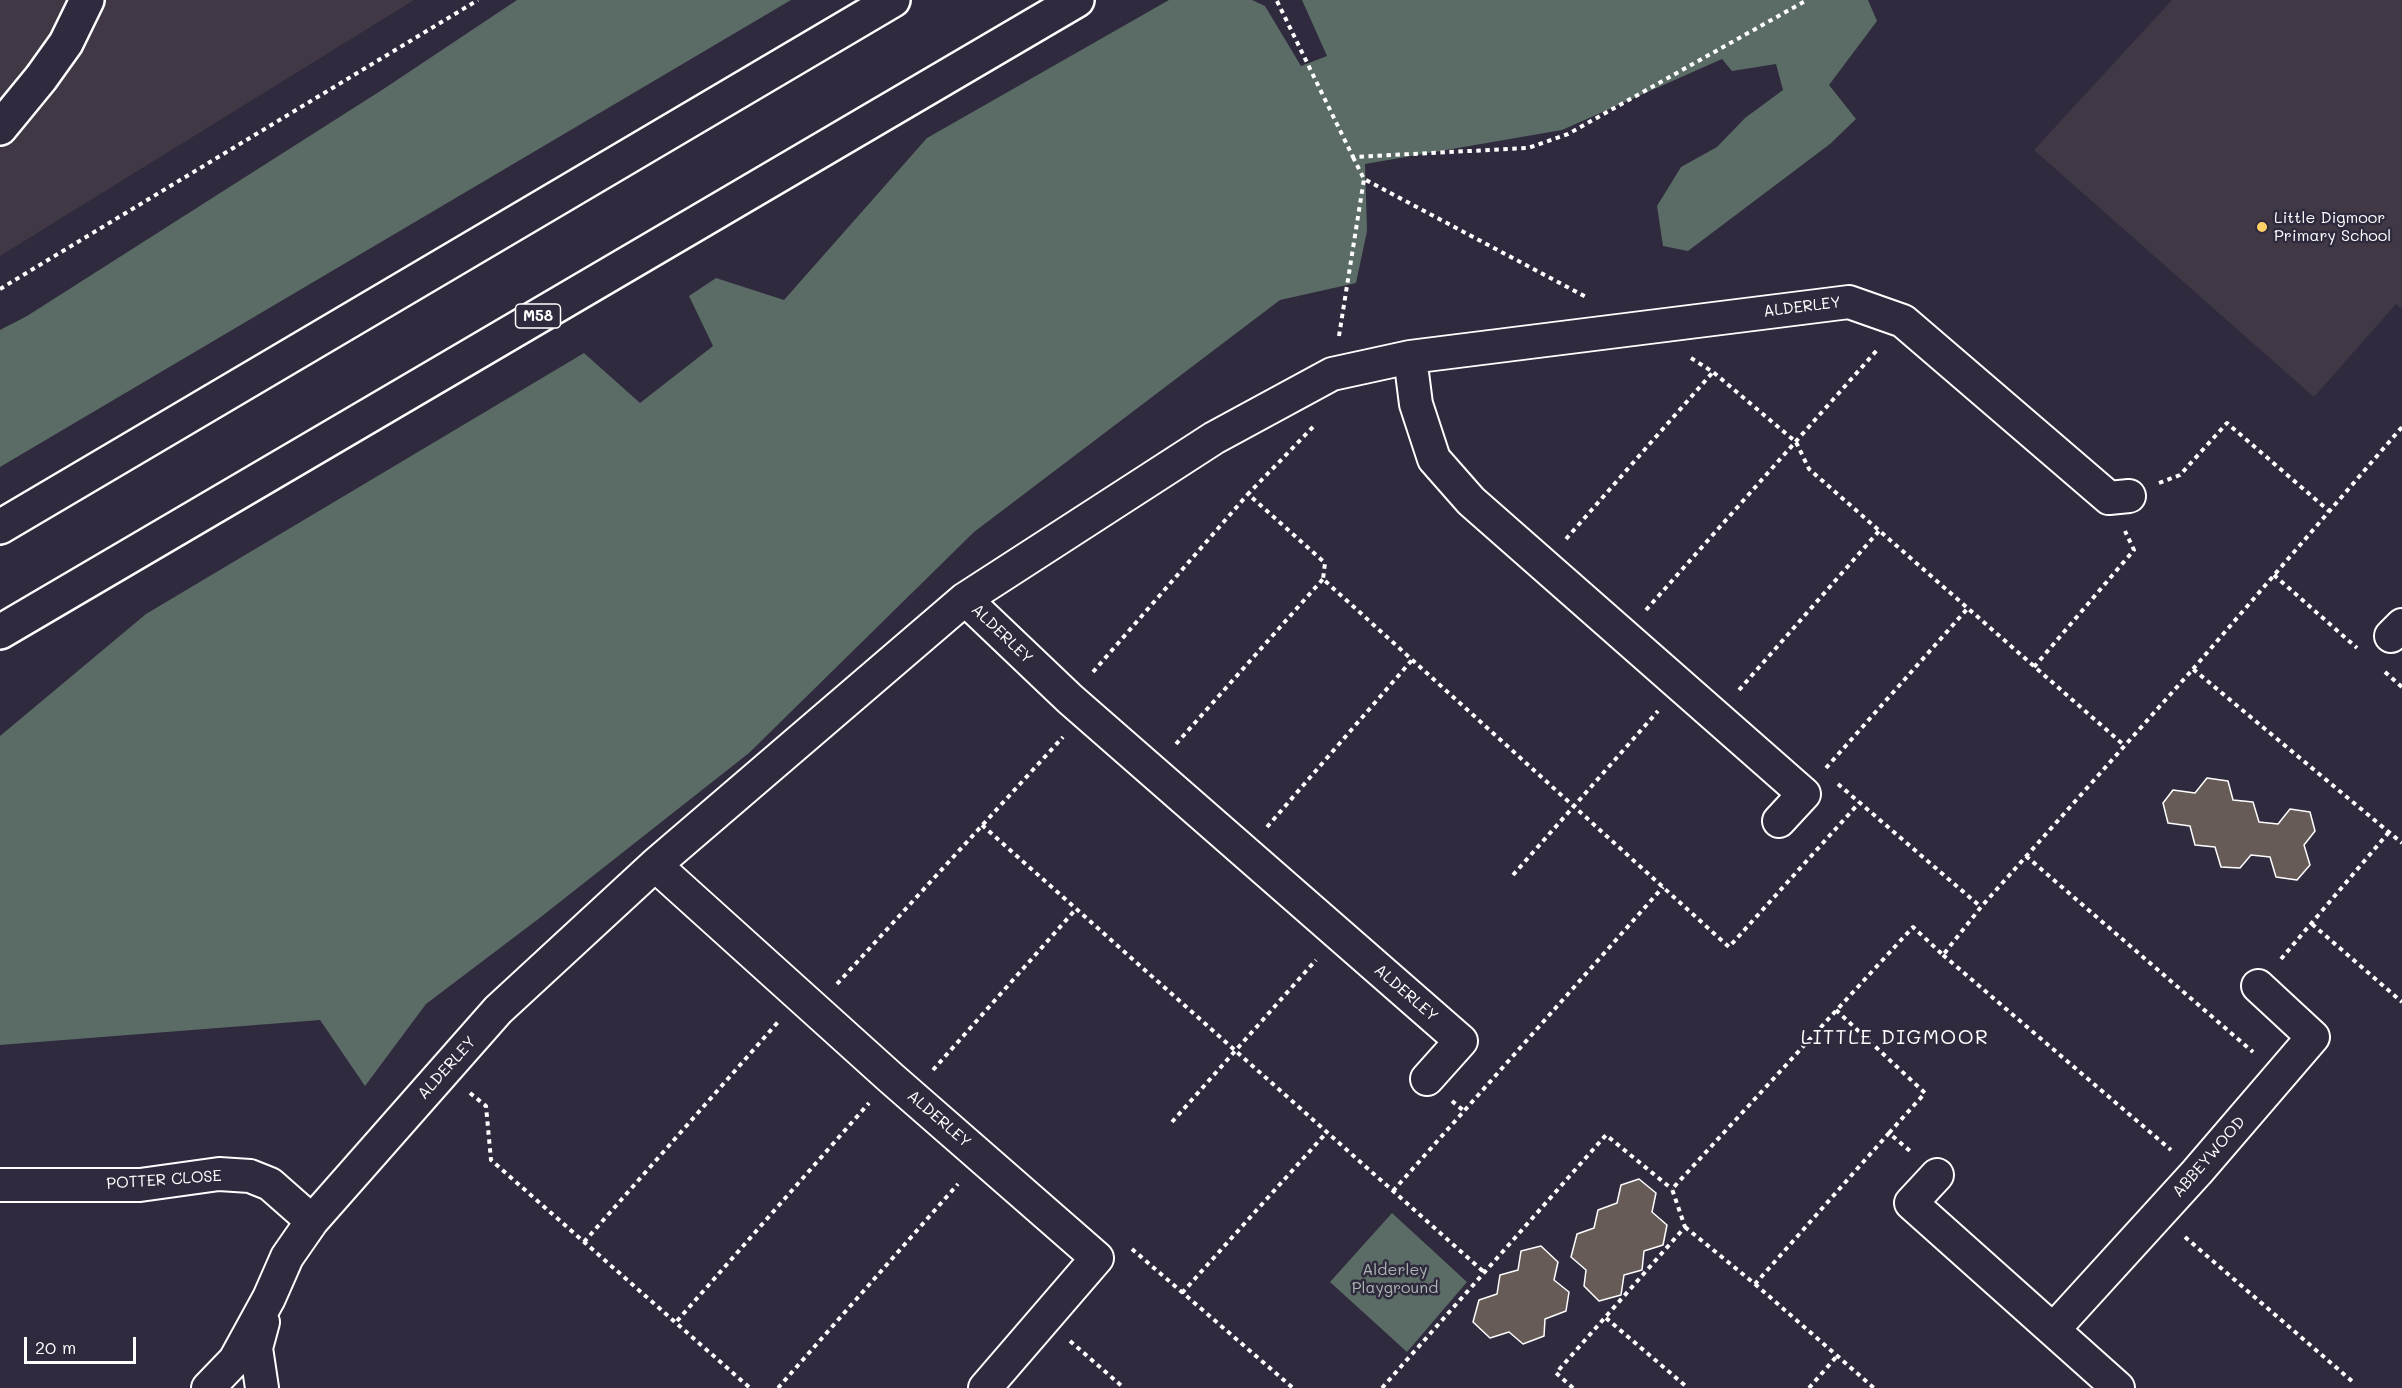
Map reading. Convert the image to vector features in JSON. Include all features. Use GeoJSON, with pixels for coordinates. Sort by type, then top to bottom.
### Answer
{"type":"FeatureCollection","features":[{"type":"Feature","properties":{"kind":"main road"},"geometry":{"type":"LineString","coordinates":[[0,128],[60,52],[87,0]]}},
{"type":"Feature","properties":{"kind":"main road"},"geometry":{"type":"LineString","coordinates":[[0,527],[893,0]]}},
{"type":"Feature","properties":{"kind":"main road","name":"M58"},"geometry":{"type":"LineString","coordinates":[[0,632],[1077,0]]}},
{"type":"Feature","properties":{"kind":"street","name":"ALDERLEY"},"geometry":{"type":"LineString","coordinates":[[208,1388],[235,1360],[269,1298],[286,1257],[312,1221],[498,1010],[655,865],[964,598],[1215,438],[1332,374],[1410,357],[1849,302],[1903,321],[2119,497]]}},
{"type":"Feature","properties":{"kind":"street"},"geometry":{"type":"LineString","coordinates":[[1410,357],[1416,404],[1434,459],[1471,501],[1804,794],[1779,822]]}},
{"type":"Feature","properties":{"kind":"street","name":"ALDERLEY"},"geometry":{"type":"LineString","coordinates":[[964,598],[1078,705],[1461,1041],[1427,1079]]}},
{"type":"Feature","properties":{"kind":"street","name":"ALDERLEY"},"geometry":{"type":"LineString","coordinates":[[655,865],[901,1087],[1097,1258]]}},
{"type":"Feature","properties":{"kind":"street","name":"ABBEYWOOD"},"geometry":{"type":"LineString","coordinates":[[2053,1330],[2197,1172],[2313,1037],[2258,986]]}},
{"type":"Feature","properties":{"kind":"street","name":"POTTER CLOSE"},"geometry":{"type":"LineString","coordinates":[[0,1185],[140,1185],[219,1174],[250,1176],[270,1184],[312,1221]]}},
{"type":"Feature","properties":{"kind":"street"},"geometry":{"type":"LineString","coordinates":[[1937,1175],[1911,1203],[2118,1388]]}},
{"type":"Feature","properties":{"kind":"street"},"geometry":{"type":"LineString","coordinates":[[985,1388],[1097,1258]]}},
{"type":"Feature","properties":{"kind":"street","name":"ALDERLEY"},"geometry":{"type":"LineString","coordinates":[[262,1388],[256,1348],[269,1298]]}},
{"type":"Feature","properties":{"kind":"path"},"geometry":{"type":"LineString","coordinates":[[0,289],[478,0]]}},
{"type":"Feature","properties":{"kind":"path"},"geometry":{"type":"LineString","coordinates":[[1353,157],[1528,148],[1568,134],[1807,0]]}},
{"type":"Feature","properties":{"kind":"path"},"geometry":{"type":"LineString","coordinates":[[1277,1],[1364,179],[1592,300]]}},
{"type":"Feature","properties":{"kind":"path"},"geometry":{"type":"LineString","coordinates":[[584,1242],[807,1003],[982,825],[1248,494],[1325,415],[1364,179]]}},
{"type":"Feature","properties":{"kind":"path"},"geometry":{"type":"LineString","coordinates":[[1623,635],[1903,321]]}},
{"type":"Feature","properties":{"kind":"path"},"geometry":{"type":"LineString","coordinates":[[1644,327],[1713,372],[1796,442],[1809,469],[2125,746]]}},
{"type":"Feature","properties":{"kind":"path"},"geometry":{"type":"LineString","coordinates":[[1544,565],[1713,372]]}},
{"type":"Feature","properties":{"kind":"path"},"geometry":{"type":"LineString","coordinates":[[2034,667],[2134,550],[2119,497],[2180,475],[2227,423],[2330,511]]}},
{"type":"Feature","properties":{"kind":"path"},"geometry":{"type":"LineString","coordinates":[[1943,955],[1981,907],[2193,669],[2402,427]]}},
{"type":"Feature","properties":{"kind":"path"},"geometry":{"type":"LineString","coordinates":[[1153,770],[1323,579],[1325,562],[1248,494]]}},
{"type":"Feature","properties":{"kind":"path"},"geometry":{"type":"LineString","coordinates":[[1716,717],[1879,531]]}},
{"type":"Feature","properties":{"kind":"path"},"geometry":{"type":"LineString","coordinates":[[2274,575],[2369,658],[2396,630]]}},
{"type":"Feature","properties":{"kind":"path"},"geometry":{"type":"LineString","coordinates":[[1323,579],[1730,947],[1859,803]]}},
{"type":"Feature","properties":{"kind":"path"},"geometry":{"type":"LineString","coordinates":[[1804,794],[1968,609]]}},
{"type":"Feature","properties":{"kind":"path"},"geometry":{"type":"LineString","coordinates":[[1246,851],[1412,660]]}},
{"type":"Feature","properties":{"kind":"path"},"geometry":{"type":"LineString","coordinates":[[2193,669],[2402,843]]}},
{"type":"Feature","properties":{"kind":"path"},"geometry":{"type":"LineString","coordinates":[[1513,875],[1680,685]]}},
{"type":"Feature","properties":{"kind":"path"},"geometry":{"type":"LineString","coordinates":[[1804,794],[1835,782],[1981,907]]}},
{"type":"Feature","properties":{"kind":"path"},"geometry":{"type":"LineString","coordinates":[[982,825],[1484,1272]]}},
{"type":"Feature","properties":{"kind":"path"},"geometry":{"type":"LineString","coordinates":[[2258,986],[2389,832]]}},
{"type":"Feature","properties":{"kind":"path"},"geometry":{"type":"LineString","coordinates":[[2026,856],[2280,1075]]}},
{"type":"Feature","properties":{"kind":"path"},"geometry":{"type":"LineString","coordinates":[[1393,1191],[1663,887]]}},
{"type":"Feature","properties":{"kind":"path"},"geometry":{"type":"LineString","coordinates":[[677,1321],[901,1087],[1076,909]]}},
{"type":"Feature","properties":{"kind":"path"},"geometry":{"type":"LineString","coordinates":[[2312,924],[2402,1002]]}},
{"type":"Feature","properties":{"kind":"path"},"geometry":{"type":"LineString","coordinates":[[1672,1189],[1913,927],[2197,1172]]}},
{"type":"Feature","properties":{"kind":"path"},"geometry":{"type":"LineString","coordinates":[[1172,1122],[1339,935]]}},
{"type":"Feature","properties":{"kind":"path"},"geometry":{"type":"LineString","coordinates":[[1755,1284],[1925,1093],[1836,1010]]}},
{"type":"Feature","properties":{"kind":"path"},"geometry":{"type":"LineString","coordinates":[[443,1072],[486,1106],[491,1160],[677,1321],[750,1388]]}},
{"type":"Feature","properties":{"kind":"path"},"geometry":{"type":"LineString","coordinates":[[1182,1293],[1327,1132]]}},
{"type":"Feature","properties":{"kind":"path"},"geometry":{"type":"LineString","coordinates":[[1889,1133],[1937,1175]]}},
{"type":"Feature","properties":{"kind":"path"},"geometry":{"type":"LineString","coordinates":[[1382,1388],[1606,1135],[1672,1189],[1685,1227],[1755,1284],[1874,1388]]}},
{"type":"Feature","properties":{"kind":"path"},"geometry":{"type":"LineString","coordinates":[[778,1388],[982,1156]]}},
{"type":"Feature","properties":{"kind":"path"},"geometry":{"type":"LineString","coordinates":[[2159,1214],[2352,1382]]}},
{"type":"Feature","properties":{"kind":"path"},"geometry":{"type":"LineString","coordinates":[[1573,1388],[1556,1373],[1685,1227]]}},
{"type":"Feature","properties":{"kind":"path"},"geometry":{"type":"LineString","coordinates":[[1097,1258],[1130,1248],[1293,1388]]}},
{"type":"Feature","properties":{"kind":"path"},"geometry":{"type":"LineString","coordinates":[[1606,1318],[1688,1388]]}},
{"type":"Feature","properties":{"kind":"path"},"geometry":{"type":"LineString","coordinates":[[1044,1319],[1124,1388]]}},
{"type":"Feature","properties":{"kind":"path"},"geometry":{"type":"LineString","coordinates":[[1809,1388],[1837,1356]]}},
{"type":"Feature","properties":{"kind":"shaded area"},"geometry":{"type":"Polygon","coordinates":[[[0,0],[414,0],[0,256],[0,0]]]}},
{"type":"Feature","properties":{"kind":"shaded area","name":"Little Digmoor Primary School"},"geometry":{"type":"Polygon","coordinates":[[[2172,0],[2402,0],[2402,309],[2396,304],[2314,397],[2034,150],[2172,0]]]}},
{"type":"Feature","properties":{"kind":"green space"},"geometry":{"type":"Polygon","coordinates":[[[517,0],[791,0],[0,467],[0,330],[27,316],[385,88],[517,0]]]}},
{"type":"Feature","properties":{"kind":"green space"},"geometry":{"type":"Polygon","coordinates":[[[1169,0],[1252,0],[1265,6],[1301,66],[1327,56],[1302,0],[1868,0],[1877,21],[1829,85],[1856,119],[1830,144],[1688,251],[1663,246],[1657,206],[1681,167],[1717,147],[1745,118],[1783,90],[1776,64],[1732,71],[1722,59],[1562,130],[1365,164],[1367,231],[1356,283],[1280,300],[974,532],[749,753],[426,1004],[365,1086],[320,1020],[0,1045],[0,736],[146,614],[584,353],[640,403],[713,346],[689,296],[716,278],[784,300],[927,138],[1169,0]]]}},
{"type":"Feature","properties":{"kind":"green space","name":"Alderley Playground"},"geometry":{"type":"Polygon","coordinates":[[[1392,1213],[1467,1282],[1407,1352],[1330,1282],[1392,1213]]]}},
{"type":"Feature","properties":{"kind":"building"},"geometry":{"type":"Polygon","coordinates":[[[2207,778],[2228,781],[2233,800],[2253,802],[2259,822],[2278,824],[2290,809],[2310,812],[2315,831],[2304,845],[2310,865],[2297,880],[2276,877],[2270,857],[2251,855],[2240,868],[2221,867],[2215,847],[2195,845],[2190,826],[2168,823],[2163,803],[2173,790],[2195,793],[2207,778]]]}},
{"type":"Feature","properties":{"kind":"building"},"geometry":{"type":"Polygon","coordinates":[[[1639,1179],[1656,1193],[1652,1212],[1667,1225],[1663,1245],[1644,1251],[1642,1270],[1624,1275],[1621,1295],[1599,1301],[1584,1286],[1586,1270],[1571,1257],[1577,1234],[1594,1228],[1598,1210],[1617,1203],[1621,1185],[1639,1179]]]}},
{"type":"Feature","properties":{"kind":"building"},"geometry":{"type":"Polygon","coordinates":[[[1541,1246],[1558,1262],[1554,1280],[1569,1292],[1566,1311],[1545,1319],[1544,1336],[1523,1344],[1509,1332],[1490,1338],[1473,1322],[1479,1300],[1497,1294],[1500,1275],[1518,1270],[1521,1251],[1541,1246]]]}},
{"type":"Feature","properties":{"kind":"place","name":"Little Digmoor Primary School"},"geometry":{"type":"Point","coordinates":[2262,227]}},
{"type":"Feature","properties":{"kind":"district","name":"LITTLE DIGMOOR"},"geometry":{"type":"Point","coordinates":[1895,1038]}}]}
